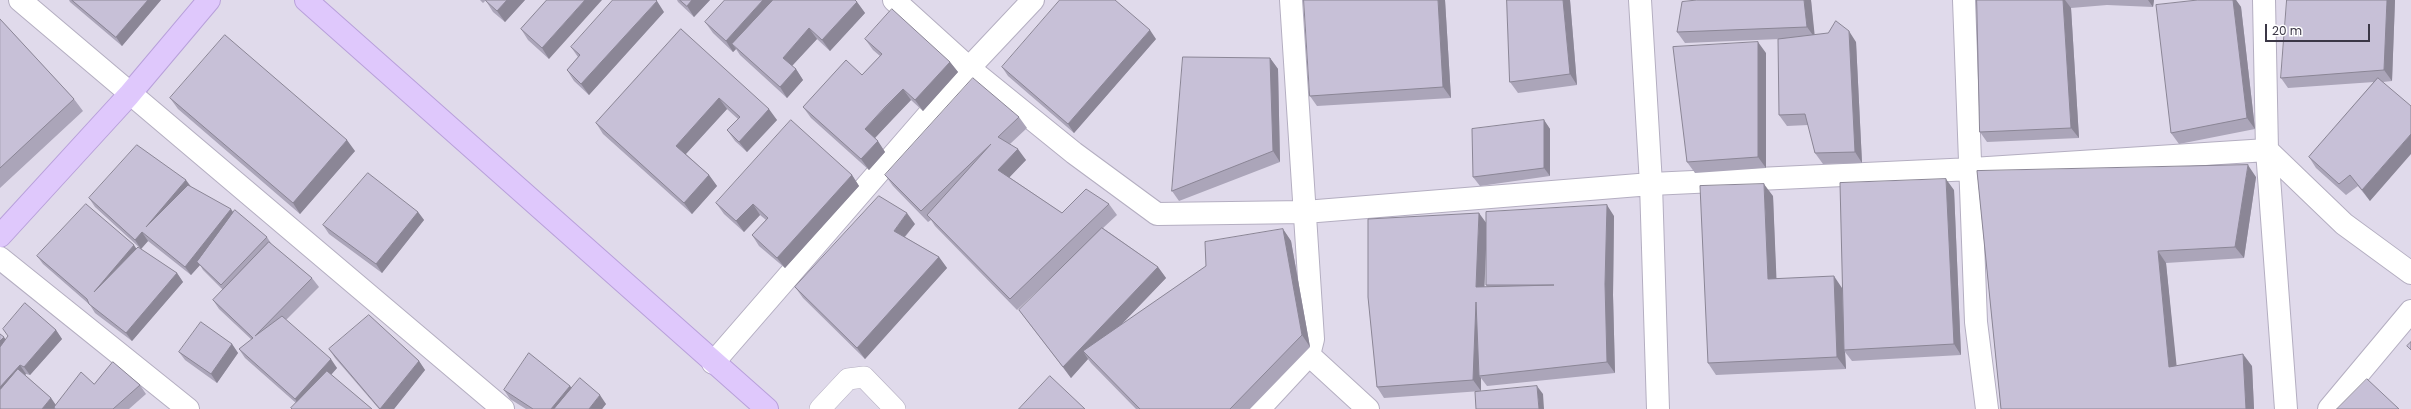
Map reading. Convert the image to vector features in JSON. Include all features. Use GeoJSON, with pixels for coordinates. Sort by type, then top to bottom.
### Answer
{"type":"FeatureCollection","features":[{"type":"Feature","properties":{"kind":"street"},"geometry":{"type":"LineString","coordinates":[[20,0],[129,95],[503,409]]}},
{"type":"Feature","properties":{"kind":"street"},"geometry":{"type":"LineString","coordinates":[[0,236],[129,95],[209,0]]}},
{"type":"Feature","properties":{"kind":"street"},"geometry":{"type":"LineString","coordinates":[[306,0],[713,363],[767,409]]}},
{"type":"Feature","properties":{"kind":"street"},"geometry":{"type":"LineString","coordinates":[[894,0],[969,68],[1074,153],[1157,214],[1305,212],[1651,184],[1972,169],[2267,150],[2344,224],[2411,273]]}},
{"type":"Feature","properties":{"kind":"street"},"geometry":{"type":"LineString","coordinates":[[713,363],[969,68],[1033,0]]}},
{"type":"Feature","properties":{"kind":"street"},"geometry":{"type":"LineString","coordinates":[[1259,409],[1309,355],[1313,339],[1291,0]]}},
{"type":"Feature","properties":{"kind":"street"},"geometry":{"type":"LineString","coordinates":[[1640,0],[1651,184],[1658,409]]}},
{"type":"Feature","properties":{"kind":"street"},"geometry":{"type":"LineString","coordinates":[[1964,0],[1972,169],[1976,322],[1988,409]]}},
{"type":"Feature","properties":{"kind":"street"},"geometry":{"type":"LineString","coordinates":[[2264,0],[2267,150],[2286,409]]}},
{"type":"Feature","properties":{"kind":"street"},"geometry":{"type":"LineString","coordinates":[[0,258],[188,409]]}},
{"type":"Feature","properties":{"kind":"street"},"geometry":{"type":"LineString","coordinates":[[2329,409],[2411,311]]}},
{"type":"Feature","properties":{"kind":"street"},"geometry":{"type":"LineString","coordinates":[[1309,355],[1368,409]]}},
{"type":"Feature","properties":{"kind":"lane"},"geometry":{"type":"LineString","coordinates":[[820,409],[848,380],[864,377],[895,409]]}},
{"type":"Feature","properties":{"kind":"shaded area"},"geometry":{"type":"Polygon","coordinates":[[[0,0],[2411,0],[2411,409],[0,409],[0,0]]]}},
{"type":"Feature","properties":{"kind":"building"},"geometry":{"type":"Polygon","coordinates":[[[72,0],[148,0],[116,37],[72,0]]]}},
{"type":"Feature","properties":{"kind":"building"},"geometry":{"type":"Polygon","coordinates":[[[486,0],[507,0],[497,11],[486,0]]]}},
{"type":"Feature","properties":{"kind":"building"},"geometry":{"type":"Polygon","coordinates":[[[547,0],[585,0],[542,48],[521,29],[547,0]]]}},
{"type":"Feature","properties":{"kind":"building"},"geometry":{"type":"Polygon","coordinates":[[[613,0],[657,1],[581,84],[567,70],[580,55],[571,47],[613,0]]]}},
{"type":"Feature","properties":{"kind":"building"},"geometry":{"type":"Polygon","coordinates":[[[680,0],[692,0],[687,6],[680,0]]]}},
{"type":"Feature","properties":{"kind":"building"},"geometry":{"type":"Polygon","coordinates":[[[725,0],[763,0],[726,41],[705,22],[725,0]]]}},
{"type":"Feature","properties":{"kind":"building"},"geometry":{"type":"Polygon","coordinates":[[[773,0],[855,0],[857,2],[822,40],[809,28],[783,58],[796,69],[780,87],[732,44],[773,0]]]}},
{"type":"Feature","properties":{"kind":"building"},"geometry":{"type":"Polygon","coordinates":[[[1060,0],[1115,0],[1150,30],[1068,124],[1002,67],[1060,0]]]}},
{"type":"Feature","properties":{"kind":"building"},"geometry":{"type":"Polygon","coordinates":[[[1304,0],[1438,0],[1443,87],[1310,96],[1304,0]]]}},
{"type":"Feature","properties":{"kind":"building"},"geometry":{"type":"Polygon","coordinates":[[[1507,0],[1563,0],[1570,74],[1510,82],[1507,0]]]}},
{"type":"Feature","properties":{"kind":"building"},"geometry":{"type":"Polygon","coordinates":[[[1697,0],[1804,0],[1807,27],[1677,32],[1682,2],[1697,0]]]}},
{"type":"Feature","properties":{"kind":"building"},"geometry":{"type":"Polygon","coordinates":[[[1977,0],[2063,0],[2071,128],[1980,132],[1977,0]]]}},
{"type":"Feature","properties":{"kind":"building"},"geometry":{"type":"Polygon","coordinates":[[[2198,0],[2233,0],[2247,118],[2171,133],[2156,5],[2198,0]]]}},
{"type":"Feature","properties":{"kind":"building"},"geometry":{"type":"Polygon","coordinates":[[[2287,0],[2387,0],[2384,70],[2281,78],[2287,0]]]}},
{"type":"Feature","properties":{"kind":"building"},"geometry":{"type":"Polygon","coordinates":[[[892,9],[950,62],[915,100],[903,89],[885,107],[865,129],[878,141],[861,159],[803,107],[846,60],[862,75],[882,54],[865,39],[892,9]]]}},
{"type":"Feature","properties":{"kind":"building"},"geometry":{"type":"Polygon","coordinates":[[[0,19],[74,99],[0,168],[0,19]]]}},
{"type":"Feature","properties":{"kind":"building"},"geometry":{"type":"Polygon","coordinates":[[[1836,21],[1849,31],[1855,152],[1815,153],[1805,114],[1779,115],[1778,39],[1828,33],[1836,21]]]}},
{"type":"Feature","properties":{"kind":"building"},"geometry":{"type":"Polygon","coordinates":[[[681,29],[769,109],[739,142],[727,130],[740,117],[719,98],[676,146],[709,175],[684,203],[596,123],[681,29]]]}},
{"type":"Feature","properties":{"kind":"building"},"geometry":{"type":"Polygon","coordinates":[[[225,35],[347,140],[293,203],[170,98],[225,35]]]}},
{"type":"Feature","properties":{"kind":"building"},"geometry":{"type":"Polygon","coordinates":[[[1758,42],[1758,157],[1687,162],[1673,47],[1758,42]]]}},
{"type":"Feature","properties":{"kind":"building"},"geometry":{"type":"Polygon","coordinates":[[[1183,57],[1270,58],[1273,151],[1172,191],[1183,57]]]}},
{"type":"Feature","properties":{"kind":"building"},"geometry":{"type":"Polygon","coordinates":[[[973,78],[1019,117],[998,137],[1018,149],[998,170],[1062,213],[1086,189],[1109,204],[1010,299],[927,215],[991,144],[921,211],[885,175],[973,78]]]}},
{"type":"Feature","properties":{"kind":"building"},"geometry":{"type":"Polygon","coordinates":[[[2378,78],[2411,106],[2411,134],[2362,190],[2350,175],[2339,184],[2309,157],[2378,78]]]}},
{"type":"Feature","properties":{"kind":"building"},"geometry":{"type":"Polygon","coordinates":[[[791,120],[852,175],[777,258],[752,235],[768,218],[753,204],[736,221],[716,203],[791,120]]]}},
{"type":"Feature","properties":{"kind":"building"},"geometry":{"type":"Polygon","coordinates":[[[1544,120],[1544,168],[1473,177],[1472,129],[1544,120]]]}},
{"type":"Feature","properties":{"kind":"building"},"geometry":{"type":"Polygon","coordinates":[[[137,145],[186,180],[146,227],[188,185],[231,209],[185,267],[142,232],[135,240],[89,198],[137,145]]]}},
{"type":"Feature","properties":{"kind":"building"},"geometry":{"type":"Polygon","coordinates":[[[2248,165],[2235,247],[2158,251],[2169,367],[2243,354],[2246,409],[2001,409],[1977,171],[2248,165]]]}},
{"type":"Feature","properties":{"kind":"building"},"geometry":{"type":"Polygon","coordinates":[[[368,173],[418,212],[376,264],[323,225],[368,173]]]}},
{"type":"Feature","properties":{"kind":"building"},"geometry":{"type":"Polygon","coordinates":[[[1946,179],[1954,344],[1844,350],[1840,183],[1946,179]]]}},
{"type":"Feature","properties":{"kind":"building"},"geometry":{"type":"Polygon","coordinates":[[[1764,184],[1768,279],[1834,276],[1837,357],[1708,363],[1700,186],[1764,184]]]}},
{"type":"Feature","properties":{"kind":"building"},"geometry":{"type":"Polygon","coordinates":[[[879,196],[907,213],[894,231],[939,257],[857,348],[795,287],[879,196]]]}},
{"type":"Feature","properties":{"kind":"building"},"geometry":{"type":"Polygon","coordinates":[[[86,204],[134,245],[94,292],[138,247],[177,273],[126,333],[89,304],[87,299],[37,256],[86,204]]]}},
{"type":"Feature","properties":{"kind":"building"},"geometry":{"type":"Polygon","coordinates":[[[1607,205],[1605,284],[1607,362],[1479,376],[1476,302],[1473,380],[1377,387],[1368,297],[1368,219],[1479,213],[1476,287],[1554,285],[1486,285],[1486,212],[1607,205]]]}},
{"type":"Feature","properties":{"kind":"building"},"geometry":{"type":"Polygon","coordinates":[[[235,210],[267,237],[221,285],[197,262],[235,210]]]}},
{"type":"Feature","properties":{"kind":"building"},"geometry":{"type":"Polygon","coordinates":[[[1102,228],[1158,267],[1063,367],[1019,310],[1102,228]]]}},
{"type":"Feature","properties":{"kind":"building"},"geometry":{"type":"Polygon","coordinates":[[[1283,229],[1302,335],[1230,409],[1140,409],[1083,351],[1206,266],[1205,242],[1283,229]]]}},
{"type":"Feature","properties":{"kind":"building"},"geometry":{"type":"Polygon","coordinates":[[[269,242],[312,278],[255,336],[282,316],[331,359],[295,399],[239,349],[253,338],[213,300],[269,242]]]}},
{"type":"Feature","properties":{"kind":"building"},"geometry":{"type":"Polygon","coordinates":[[[25,303],[56,330],[24,367],[20,365],[0,387],[0,347],[8,336],[3,329],[25,303]]]}},
{"type":"Feature","properties":{"kind":"building"},"geometry":{"type":"Polygon","coordinates":[[[369,315],[419,361],[380,409],[329,349],[369,315]]]}},
{"type":"Feature","properties":{"kind":"building"},"geometry":{"type":"Polygon","coordinates":[[[201,322],[232,344],[211,374],[179,352],[201,322]]]}},
{"type":"Feature","properties":{"kind":"building"},"geometry":{"type":"Polygon","coordinates":[[[0,334],[4,337],[0,341],[0,334]]]}},
{"type":"Feature","properties":{"kind":"building"},"geometry":{"type":"Polygon","coordinates":[[[2411,342],[2411,350],[2407,346],[2411,342]]]}},
{"type":"Feature","properties":{"kind":"building"},"geometry":{"type":"Polygon","coordinates":[[[529,353],[570,386],[551,409],[533,409],[504,390],[529,353]]]}},
{"type":"Feature","properties":{"kind":"building"},"geometry":{"type":"Polygon","coordinates":[[[113,362],[140,385],[113,409],[55,409],[54,407],[81,372],[94,384],[113,362]]]}},
{"type":"Feature","properties":{"kind":"building"},"geometry":{"type":"Polygon","coordinates":[[[18,369],[51,398],[42,409],[0,409],[0,390],[18,369]]]}},
{"type":"Feature","properties":{"kind":"building"},"geometry":{"type":"Polygon","coordinates":[[[327,371],[372,409],[292,409],[291,408],[327,371]]]}},
{"type":"Feature","properties":{"kind":"building"},"geometry":{"type":"Polygon","coordinates":[[[1050,376],[1085,409],[1019,409],[1050,376]]]}},
{"type":"Feature","properties":{"kind":"building"},"geometry":{"type":"Polygon","coordinates":[[[580,378],[600,395],[589,409],[554,409],[580,378]]]}},
{"type":"Feature","properties":{"kind":"building"},"geometry":{"type":"Polygon","coordinates":[[[2367,379],[2399,409],[2337,409],[2367,379]]]}},
{"type":"Feature","properties":{"kind":"building"},"geometry":{"type":"Polygon","coordinates":[[[1537,386],[1539,409],[1476,409],[1475,392],[1537,386]]]}}]}
